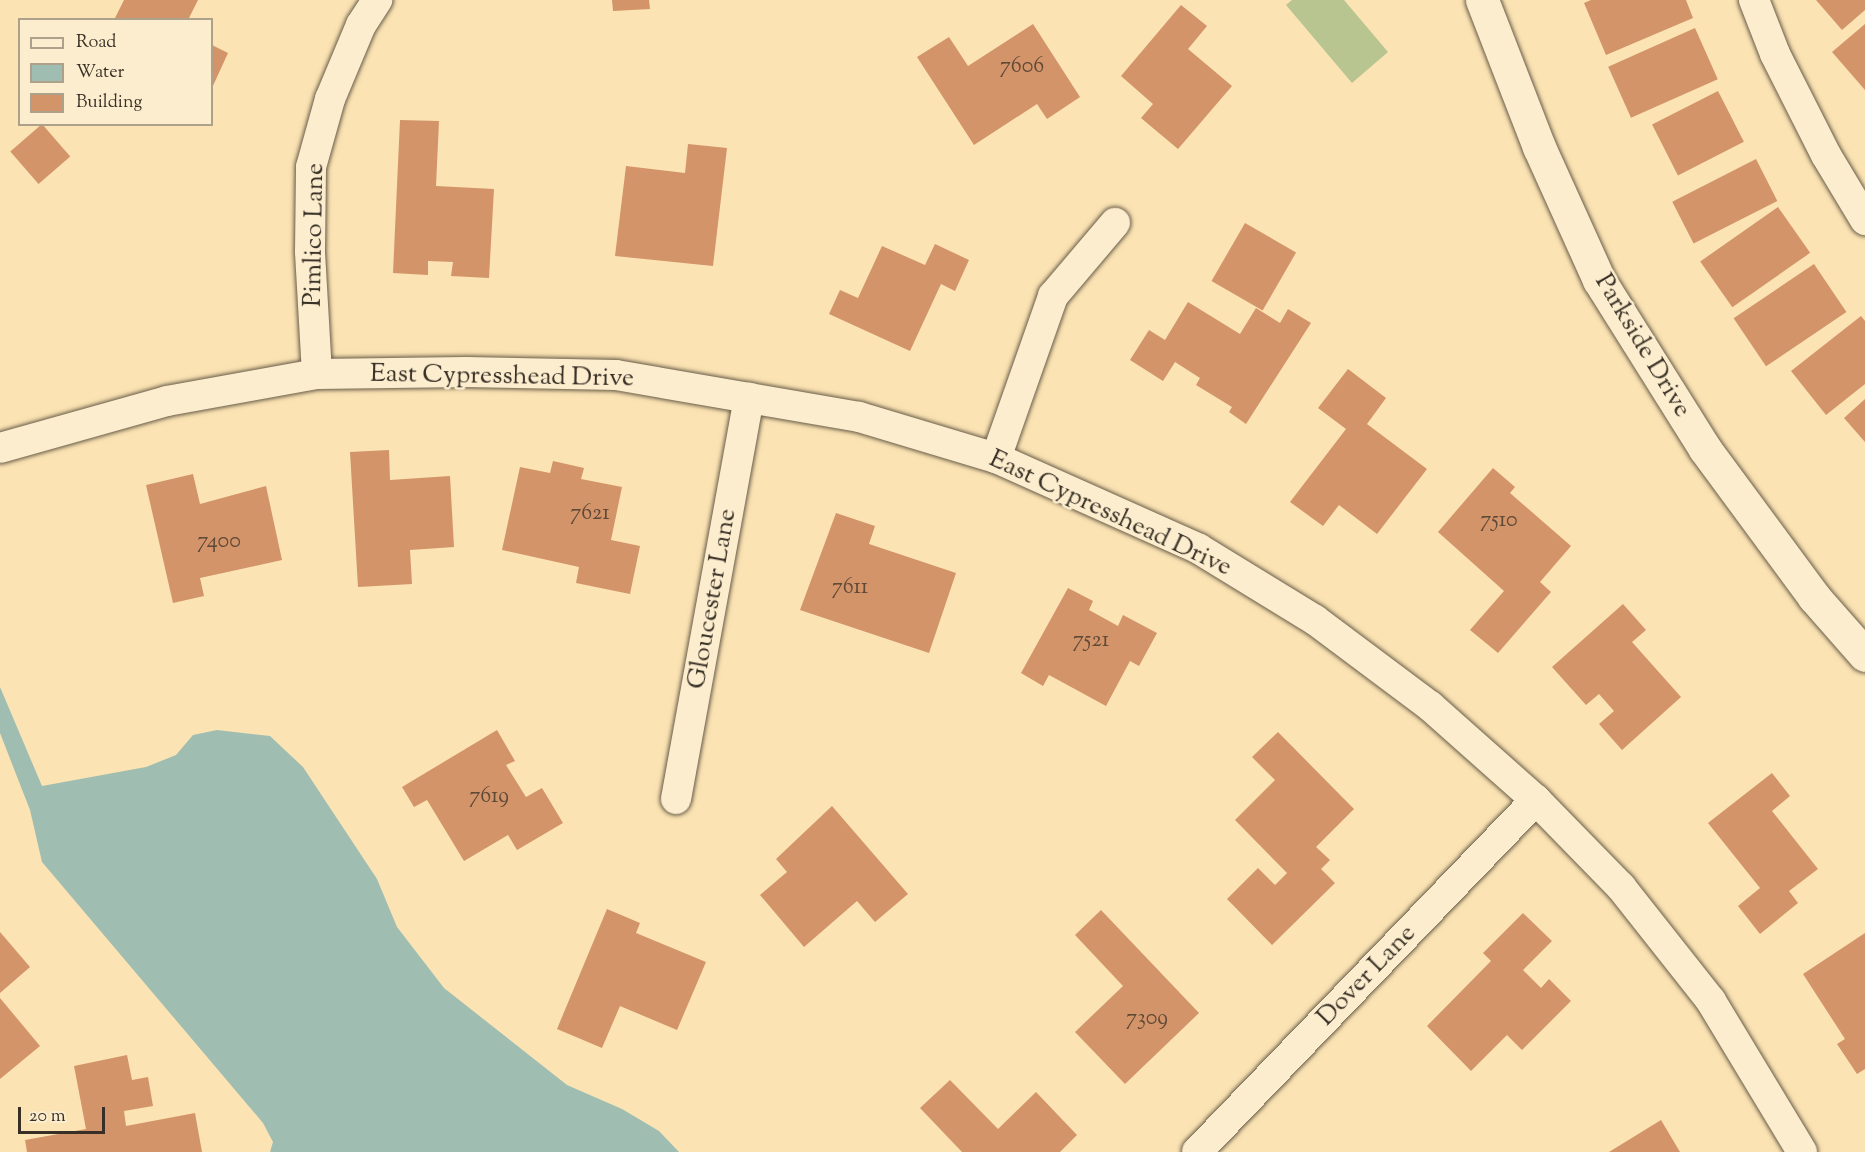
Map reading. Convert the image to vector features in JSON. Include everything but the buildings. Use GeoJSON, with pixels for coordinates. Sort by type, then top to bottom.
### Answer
{"type":"FeatureCollection","features":[{"type":"Feature","properties":{"kind":"street","name":"Pimlico Lane"},"geometry":{"type":"LineString","coordinates":[[317,374],[309,251],[311,166],[330,99],[361,25],[377,0]]}},
{"type":"Feature","properties":{"kind":"street","name":"Parkside Drive"},"geometry":{"type":"LineString","coordinates":[[1482,0],[1539,147],[1599,280],[1705,449],[1814,597],[1865,655]]}},
{"type":"Feature","properties":{"kind":"street"},"geometry":{"type":"LineString","coordinates":[[1754,0],[1775,54],[1826,155],[1865,220]]}},
{"type":"Feature","properties":{"kind":"street"},"geometry":{"type":"LineString","coordinates":[[996,458],[1053,296],[1115,223]]}},
{"type":"Feature","properties":{"kind":"street","name":"East Cypresshead Drive"},"geometry":{"type":"LineString","coordinates":[[0,448],[167,401],[317,374],[616,375],[859,417],[996,458],[1198,549],[1315,620],[1430,706],[1536,800],[1621,887],[1711,1001],[1802,1152]]}},
{"type":"Feature","properties":{"kind":"street","name":"Gloucester Lane"},"geometry":{"type":"LineString","coordinates":[[676,799],[749,398]]}},
{"type":"Feature","properties":{"kind":"street","name":"Dover Lane"},"geometry":{"type":"LineString","coordinates":[[1197,1152],[1536,800]]}},
{"type":"Feature","properties":{"kind":"green space"},"geometry":{"type":"Polygon","coordinates":[[[1292,0],[1344,0],[1388,52],[1352,83],[1286,5],[1292,0]]]}},
{"type":"Feature","properties":{"kind":"water"},"geometry":{"type":"Polygon","coordinates":[[[0,687],[42,786],[146,767],[176,755],[193,735],[217,730],[270,736],[303,767],[377,879],[397,927],[444,988],[567,1085],[622,1109],[659,1131],[679,1152],[270,1152],[273,1142],[263,1123],[42,862],[30,810],[0,733],[0,687]]]}}]}
